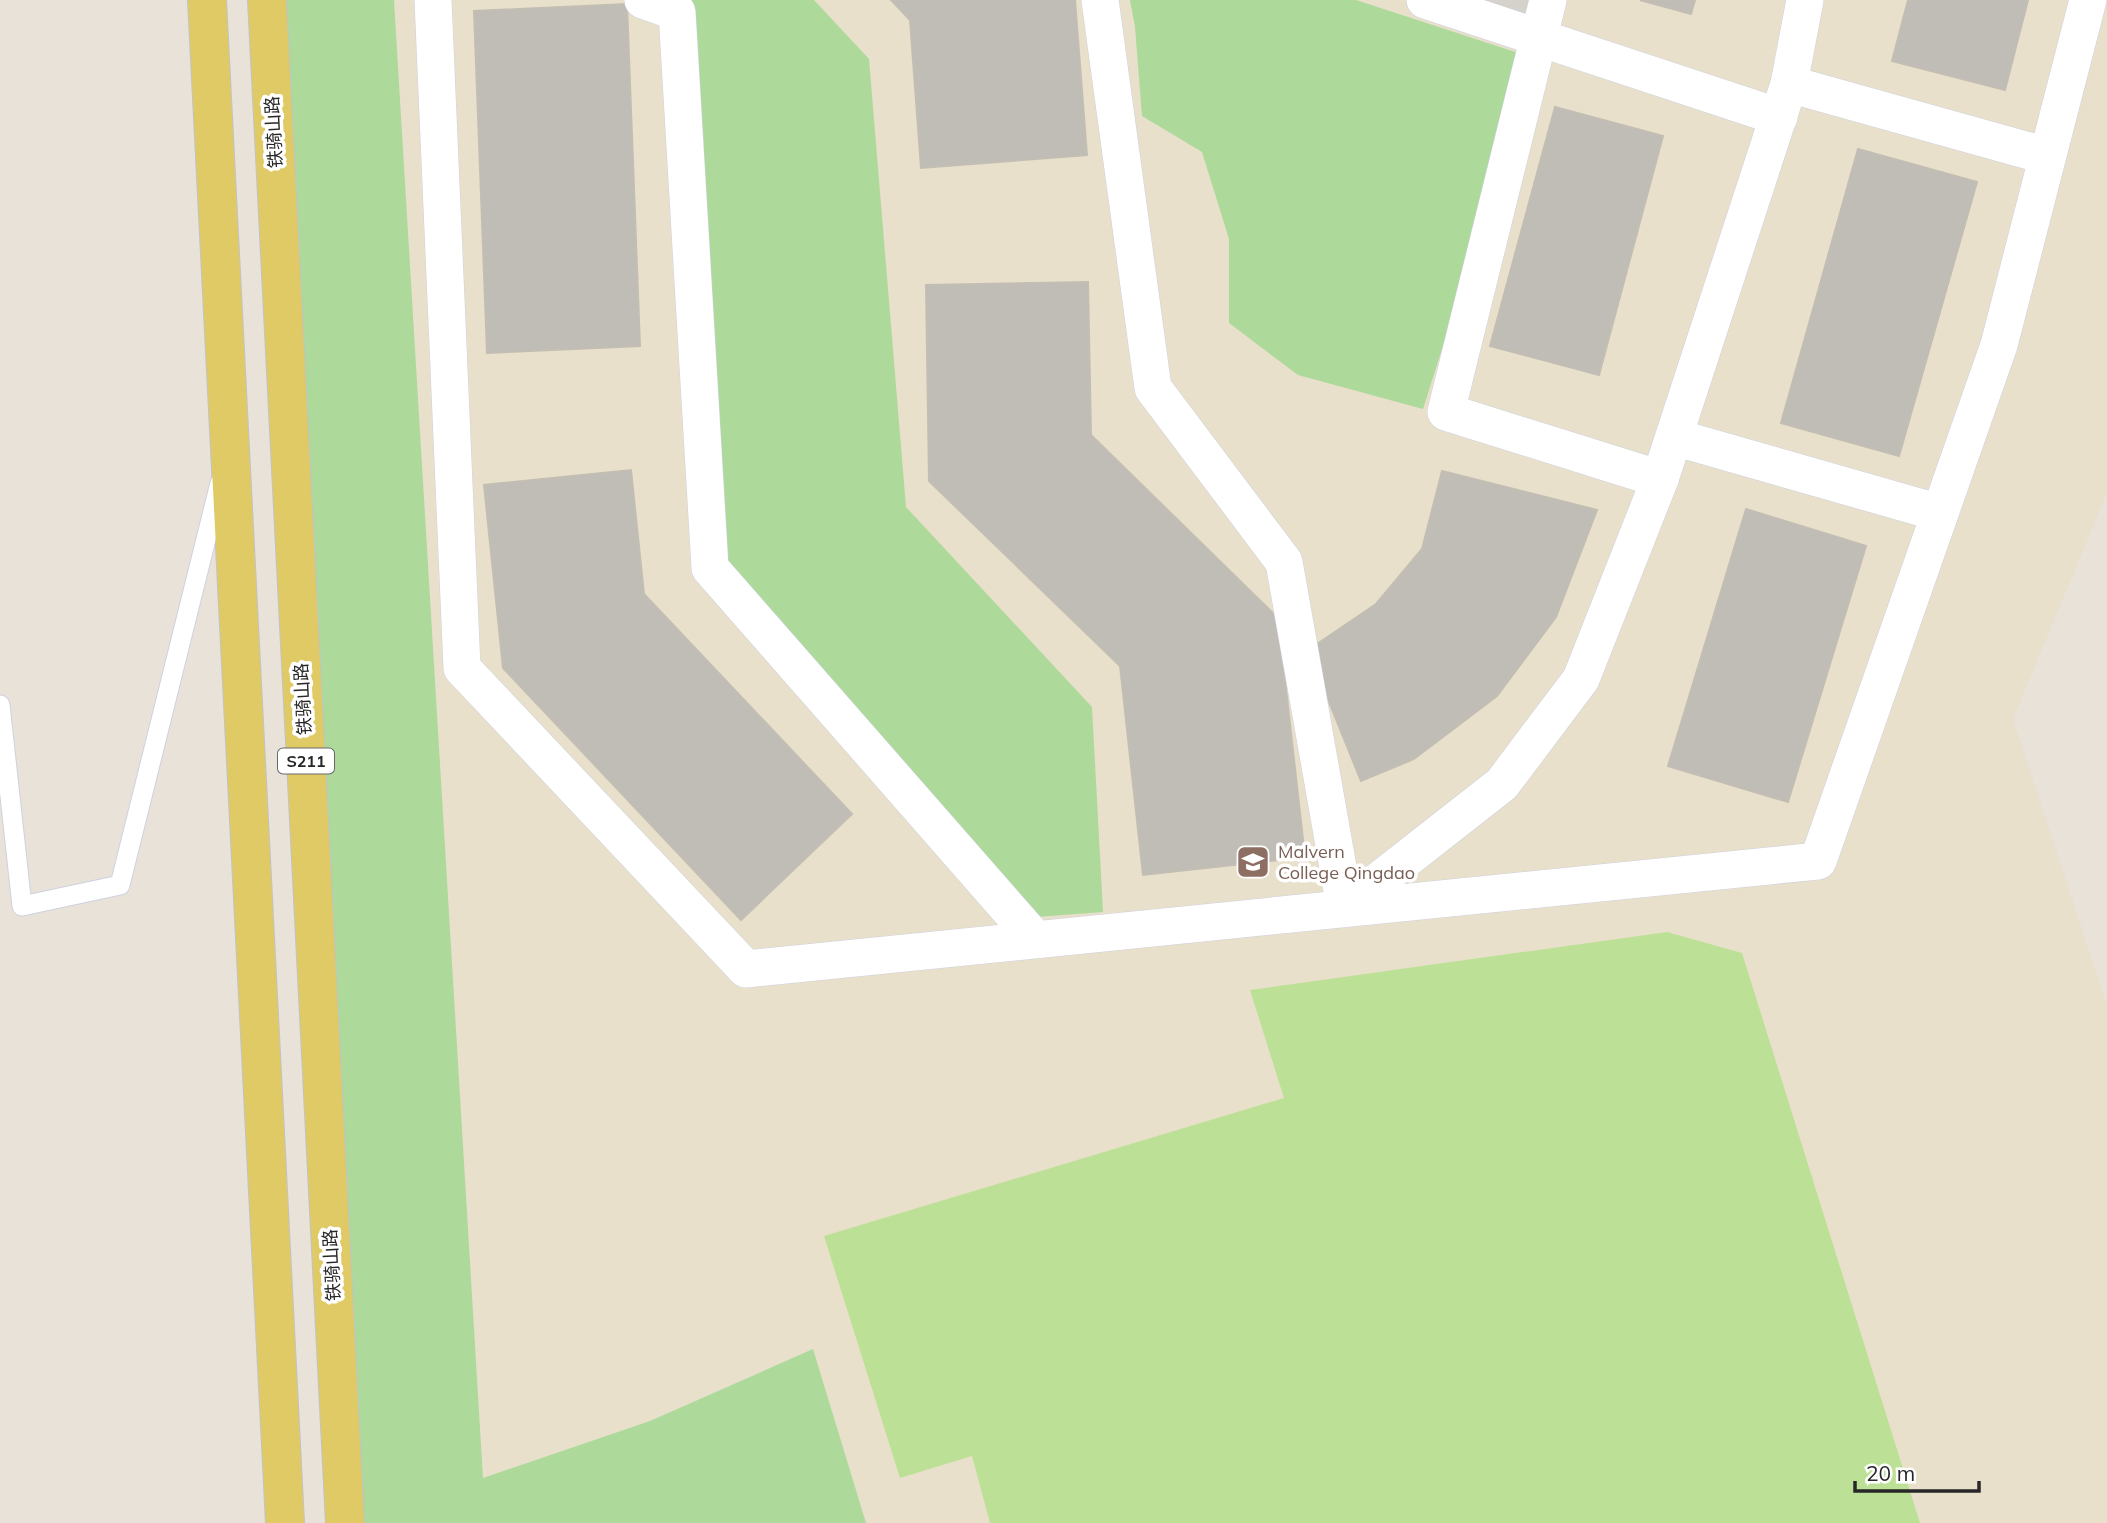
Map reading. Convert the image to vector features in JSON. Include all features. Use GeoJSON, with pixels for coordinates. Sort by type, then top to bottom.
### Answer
{"type":"FeatureCollection","features":[{"type":"Feature","properties":{"kind":"main road"},"geometry":{"type":"LineString","coordinates":[[207,0],[285,1523]]}},
{"type":"Feature","properties":{"kind":"main road","name":"铁骑山路"},"geometry":{"type":"LineString","coordinates":[[267,0],[345,1523]]}},
{"type":"Feature","properties":{"kind":"street"},"geometry":{"type":"LineString","coordinates":[[433,0],[462,668],[746,969],[1818,861],[1998,345],[2088,0]]}},
{"type":"Feature","properties":{"kind":"street"},"geometry":{"type":"LineString","coordinates":[[643,0],[676,6],[710,568],[1035,939]]}},
{"type":"Feature","properties":{"kind":"street"},"geometry":{"type":"LineString","coordinates":[[1100,0],[1153,388],[1284,562],[1345,907]]}},
{"type":"Feature","properties":{"kind":"street"},"geometry":{"type":"LineString","coordinates":[[1425,0],[1539,37],[1784,101],[2047,156]]}},
{"type":"Feature","properties":{"kind":"street"},"geometry":{"type":"LineString","coordinates":[[1548,0],[1446,412],[1660,479]]}},
{"type":"Feature","properties":{"kind":"street"},"geometry":{"type":"LineString","coordinates":[[1345,907],[1502,784],[1581,679],[1674,437],[1784,101],[1805,0]]}},
{"type":"Feature","properties":{"kind":"street"},"geometry":{"type":"LineString","coordinates":[[1674,437],[1940,513]]}},
{"type":"Feature","properties":{"kind":"lane"},"geometry":{"type":"LineString","coordinates":[[0,705],[22,906],[120,885],[229,445]]}},
{"type":"Feature","properties":{"kind":"shaded area","name":"Malvern College Qingdao"},"geometry":{"type":"Polygon","coordinates":[[[394,0],[2107,0],[2107,493],[2013,719],[2107,1005],[2107,1523],[866,1523],[813,1349],[650,1421],[483,1479],[394,0]]]}},
{"type":"Feature","properties":{"kind":"shaded area"},"geometry":{"type":"Polygon","coordinates":[[[1478,0],[1531,0],[1527,16],[1478,0]]]}},
{"type":"Feature","properties":{"kind":"green space"},"geometry":{"type":"Polygon","coordinates":[[[267,0],[394,0],[483,1478],[650,1421],[813,1349],[866,1523],[345,1523],[267,0]]]}},
{"type":"Feature","properties":{"kind":"green space"},"geometry":{"type":"Polygon","coordinates":[[[680,0],[814,0],[869,59],[906,507],[1092,707],[1103,912],[1023,918],[710,568],[680,0]]]}},
{"type":"Feature","properties":{"kind":"green space"},"geometry":{"type":"Polygon","coordinates":[[[1130,0],[1356,0],[1534,58],[1423,409],[1298,375],[1229,323],[1229,239],[1202,152],[1142,116],[1135,27],[1130,0]]]}},
{"type":"Feature","properties":{"kind":"green space"},"geometry":{"type":"Polygon","coordinates":[[[1667,932],[1742,953],[1920,1523],[990,1523],[972,1456],[900,1478],[824,1236],[1284,1098],[1250,990],[1667,932]]]}},
{"type":"Feature","properties":{"kind":"building"},"geometry":{"type":"Polygon","coordinates":[[[891,0],[1075,0],[1087,155],[921,168],[910,20],[891,0]]]}},
{"type":"Feature","properties":{"kind":"building"},"geometry":{"type":"Polygon","coordinates":[[[1640,0],[1695,0],[1691,14],[1640,0]]]}},
{"type":"Feature","properties":{"kind":"building"},"geometry":{"type":"Polygon","coordinates":[[[1908,0],[2028,0],[2005,90],[1892,61],[1908,0]]]}},
{"type":"Feature","properties":{"kind":"building"},"geometry":{"type":"Polygon","coordinates":[[[627,4],[640,346],[487,353],[474,11],[627,4]]]}},
{"type":"Feature","properties":{"kind":"building"},"geometry":{"type":"Polygon","coordinates":[[[1555,107],[1663,136],[1599,375],[1490,346],[1555,107]]]}},
{"type":"Feature","properties":{"kind":"building"},"geometry":{"type":"Polygon","coordinates":[[[1858,149],[1977,182],[1899,456],[1781,423],[1858,149]]]}},
{"type":"Feature","properties":{"kind":"building"},"geometry":{"type":"Polygon","coordinates":[[[1088,282],[1091,435],[1278,618],[1305,857],[1143,875],[1120,666],[929,481],[926,285],[1088,282]]]}},
{"type":"Feature","properties":{"kind":"building"},"geometry":{"type":"Polygon","coordinates":[[[631,470],[644,594],[852,814],[741,920],[503,668],[484,485],[631,470]]]}},
{"type":"Feature","properties":{"kind":"building"},"geometry":{"type":"Polygon","coordinates":[[[1442,471],[1597,510],[1556,617],[1497,696],[1414,759],[1361,781],[1308,650],[1376,604],[1422,549],[1442,471]]]}},
{"type":"Feature","properties":{"kind":"building"},"geometry":{"type":"Polygon","coordinates":[[[1746,509],[1866,546],[1788,802],[1668,766],[1746,509]]]}},
{"type":"Feature","properties":{"kind":"place","name":"Malvern College Qingdao"},"geometry":{"type":"Point","coordinates":[1253,862]}}]}
